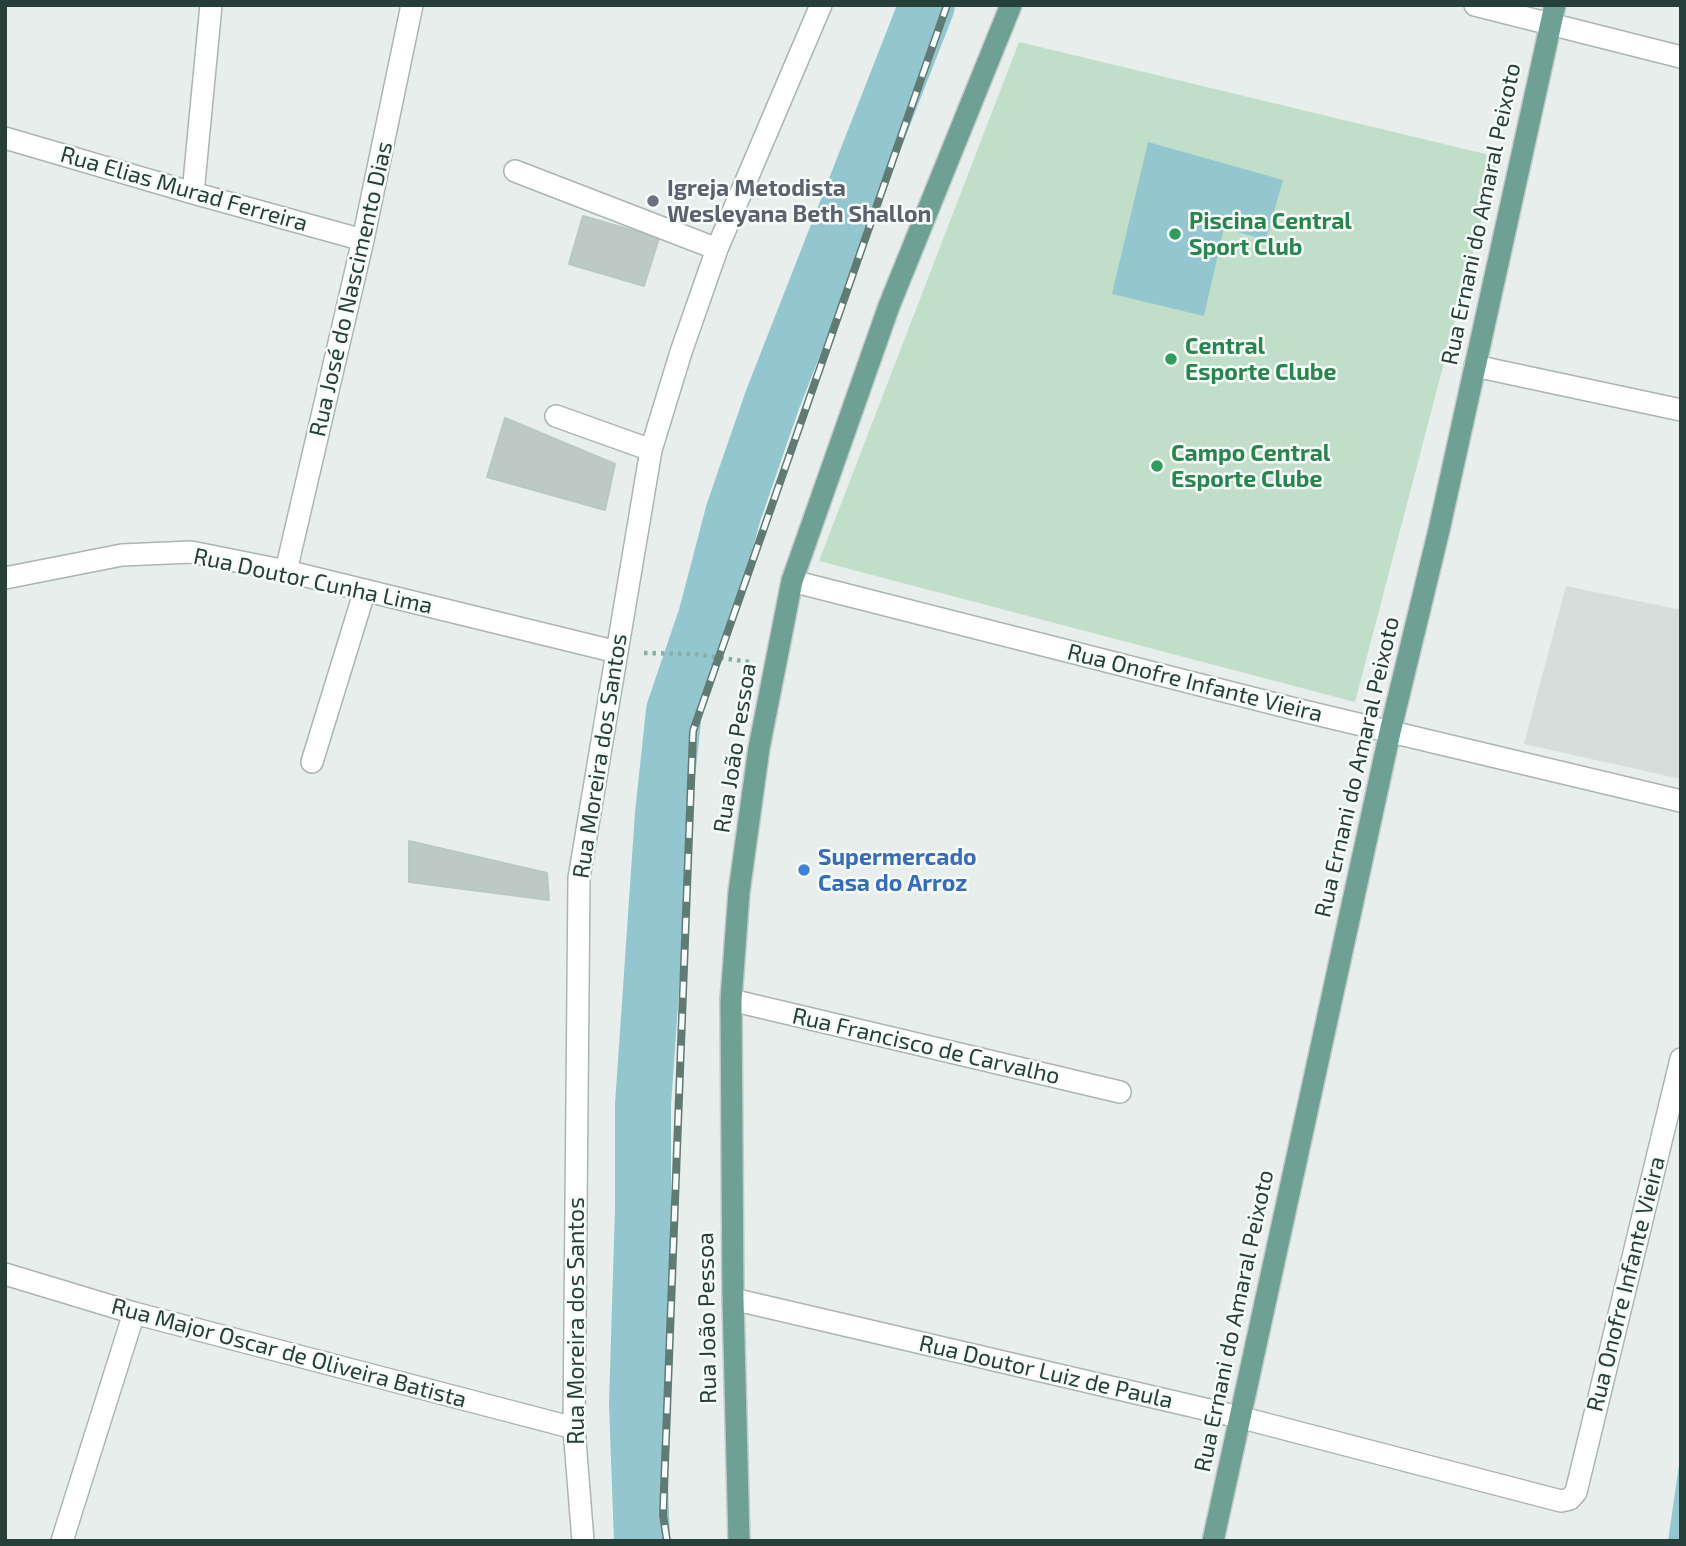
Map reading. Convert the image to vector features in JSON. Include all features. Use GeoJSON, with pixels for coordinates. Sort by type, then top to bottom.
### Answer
{"type":"FeatureCollection","features":[{"type":"Feature","properties":{"kind":"main road","name":"Rua João Pessoa"},"geometry":{"type":"LineString","coordinates":[[739,1541],[733,1299],[732,1000],[739,892],[759,748],[792,581],[890,306],[1011,5]]}},
{"type":"Feature","properties":{"kind":"main road","name":"Rua Ernani do Amaral Peixoto"},"geometry":{"type":"LineString","coordinates":[[1213,1541],[1390,732],[1439,530],[1552,14]]}},
{"type":"Feature","properties":{"kind":"street"},"geometry":{"type":"LineString","coordinates":[[192,193],[211,5]]}},
{"type":"Feature","properties":{"kind":"street","name":"Rua José do Nascimento Dias"},"geometry":{"type":"LineString","coordinates":[[286,571],[363,240],[412,5]]}},
{"type":"Feature","properties":{"kind":"street","name":"Rua Moreira dos Santos"},"geometry":{"type":"LineString","coordinates":[[583,1541],[574,1428],[579,878],[651,450],[717,249],[821,5]]}},
{"type":"Feature","properties":{"kind":"street"},"geometry":{"type":"LineString","coordinates":[[1475,5],[1552,14],[1681,57]]}},
{"type":"Feature","properties":{"kind":"street","name":"Rua Elias Murad Ferreira"},"geometry":{"type":"LineString","coordinates":[[5,138],[363,240]]}},
{"type":"Feature","properties":{"kind":"street"},"geometry":{"type":"LineString","coordinates":[[515,171],[717,249]]}},
{"type":"Feature","properties":{"kind":"street"},"geometry":{"type":"LineString","coordinates":[[1475,366],[1681,410]]}},
{"type":"Feature","properties":{"kind":"street"},"geometry":{"type":"LineString","coordinates":[[556,416],[651,450]]}},
{"type":"Feature","properties":{"kind":"street","name":"Rua Doutor Cunha Lima"},"geometry":{"type":"LineString","coordinates":[[5,578],[122,555],[191,552],[286,571],[617,652]]}},
{"type":"Feature","properties":{"kind":"street","name":"Rua Onofre Infante Vieira"},"geometry":{"type":"LineString","coordinates":[[792,581],[1390,732],[1681,801]]}},
{"type":"Feature","properties":{"kind":"street"},"geometry":{"type":"LineString","coordinates":[[312,761],[365,590]]}},
{"type":"Feature","properties":{"kind":"street","name":"Rua Francisco de Carvalho"},"geometry":{"type":"LineString","coordinates":[[732,1000],[1120,1092]]}},
{"type":"Feature","properties":{"kind":"street","name":"Rua Onofre Infante Vieira"},"geometry":{"type":"LineString","coordinates":[[1561,1501],[1570,1499],[1576,1492],[1681,1059]]}},
{"type":"Feature","properties":{"kind":"street","name":"Rua Major Oscar de Oliveira Batista"},"geometry":{"type":"LineString","coordinates":[[5,1275],[134,1313],[574,1428]]}},
{"type":"Feature","properties":{"kind":"street","name":"Rua Doutor Luiz de Paula"},"geometry":{"type":"LineString","coordinates":[[733,1299],[1239,1417],[1561,1501]]}},
{"type":"Feature","properties":{"kind":"street"},"geometry":{"type":"LineString","coordinates":[[62,1541],[134,1313]]}},
{"type":"Feature","properties":{"kind":"path"},"geometry":{"type":"LineString","coordinates":[[617,652],[694,654],[775,665]]}},
{"type":"Feature","properties":{"kind":"shaded area"},"geometry":{"type":"Polygon","coordinates":[[[1566,586],[1681,610],[1681,779],[1524,744],[1566,586]]]}},
{"type":"Feature","properties":{"kind":"green space","name":"Central Esporte Clube"},"geometry":{"type":"Polygon","coordinates":[[[1019,42],[1498,157],[1355,702],[819,561],[1019,42]]]}},
{"type":"Feature","properties":{"kind":"water","name":"Piscina Central Sport Club"},"geometry":{"type":"Polygon","coordinates":[[[1148,142],[1283,180],[1266,240],[1224,228],[1204,316],[1112,294],[1148,142]]]}},
{"type":"Feature","properties":{"kind":"water"},"geometry":{"type":"Polygon","coordinates":[[[1681,1451],[1681,1541],[1668,1541],[1681,1451]]]}},
{"type":"Feature","properties":{"kind":"building"},"geometry":{"type":"Polygon","coordinates":[[[583,216],[659,238],[644,286],[569,264],[583,216]]]}},
{"type":"Feature","properties":{"kind":"building"},"geometry":{"type":"Polygon","coordinates":[[[505,418],[615,464],[605,510],[487,477],[505,418]]]}},
{"type":"Feature","properties":{"kind":"building"},"geometry":{"type":"Polygon","coordinates":[[[409,841],[547,873],[549,900],[409,882],[409,841]]]}},
{"type":"Feature","properties":{"kind":"waterway"},"geometry":{"type":"LineString","coordinates":[[642,1541],[637,1404],[643,1105],[663,814],[674,711],[706,617],[733,514],[772,401],[927,5]]}},
{"type":"Feature","properties":{"kind":"railway"},"geometry":{"type":"LineString","coordinates":[[667,1541],[663,1515],[693,731],[947,5]]}},
{"type":"Feature","properties":{"kind":"place","name":"Igreja Metodista Wesleyana Beth Shallon"},"geometry":{"type":"Point","coordinates":[653,201]}},
{"type":"Feature","properties":{"kind":"place","name":"Piscina Central Sport Club"},"geometry":{"type":"Point","coordinates":[1175,234]}},
{"type":"Feature","properties":{"kind":"place","name":"Central Esporte Clube"},"geometry":{"type":"Point","coordinates":[1171,359]}},
{"type":"Feature","properties":{"kind":"place","name":"Campo Central Esporte Clube"},"geometry":{"type":"Point","coordinates":[1157,466]}},
{"type":"Feature","properties":{"kind":"place","name":"Supermercado Casa do Arroz"},"geometry":{"type":"Point","coordinates":[804,870]}}]}
